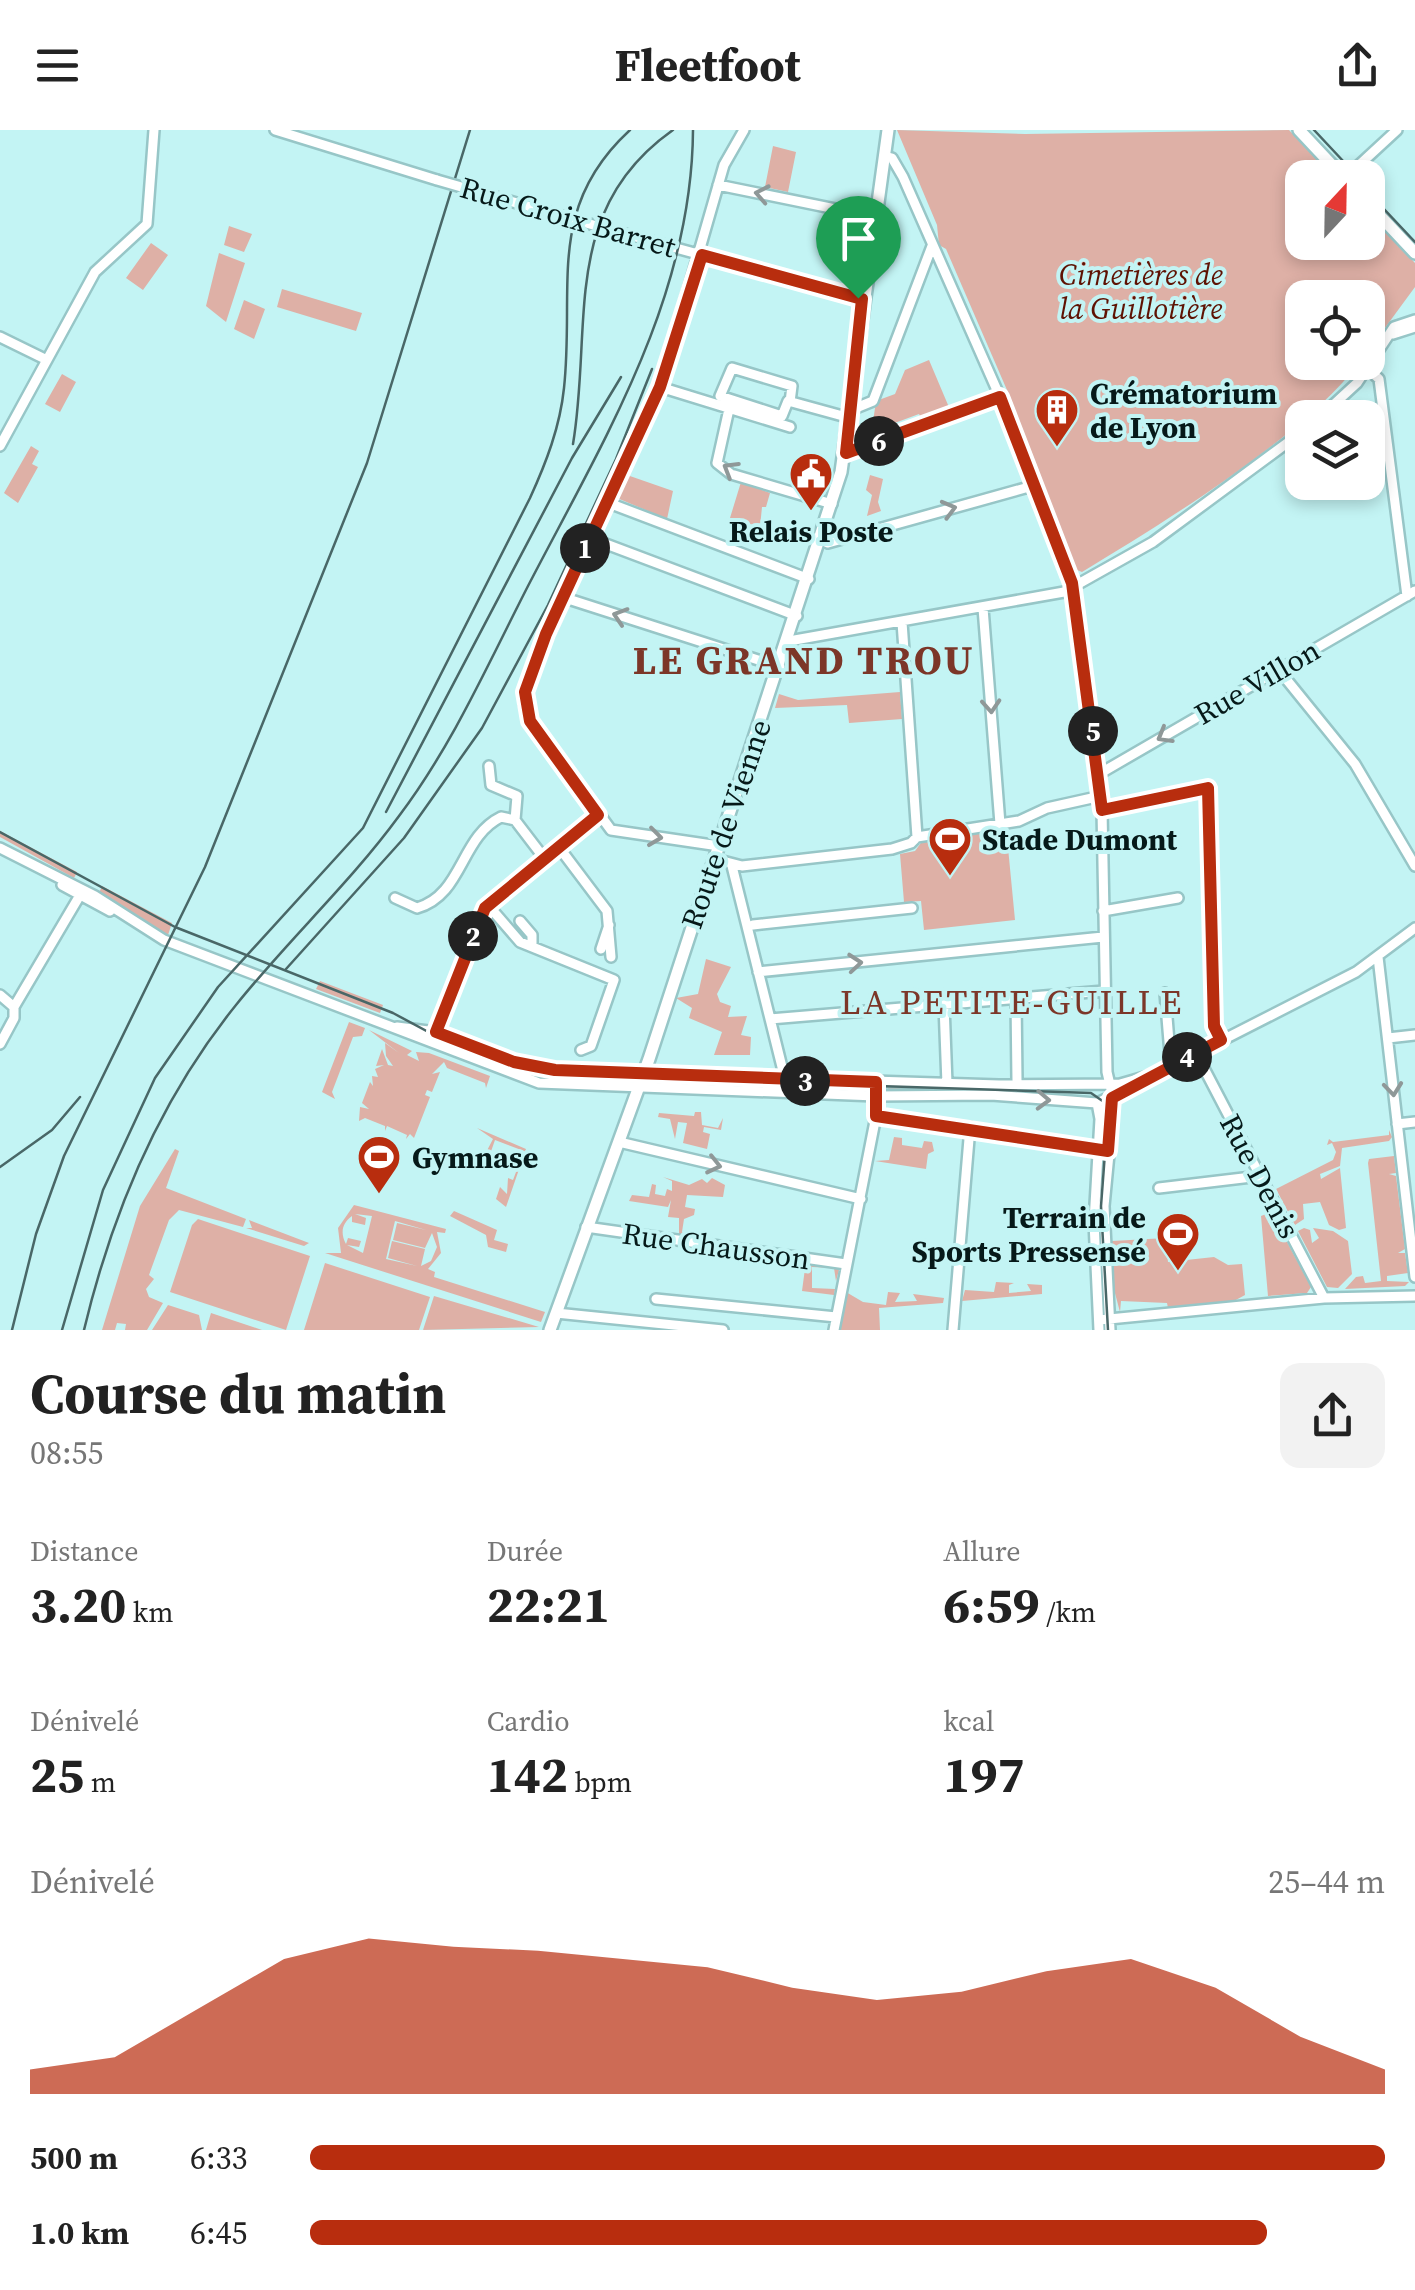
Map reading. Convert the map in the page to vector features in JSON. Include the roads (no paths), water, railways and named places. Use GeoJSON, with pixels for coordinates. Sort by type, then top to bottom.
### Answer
{"type":"FeatureCollection","features":[{"type":"Feature","properties":{"kind":"main road","name":"Route de Vienne"},"geometry":{"type":"LineString","coordinates":[[550,1330],[619,1142],[832,504],[846,453],[862,299],[888,130]]}},
{"type":"Feature","properties":{"kind":"main road"},"geometry":{"type":"LineString","coordinates":[[1299,130],[1327,160]]}},
{"type":"Feature","properties":{"kind":"main road"},"geometry":{"type":"LineString","coordinates":[[1385,221],[1415,253]]}},
{"type":"Feature","properties":{"kind":"street"},"geometry":{"type":"LineString","coordinates":[[0,446],[95,272],[146,224],[154,130]]}},
{"type":"Feature","properties":{"kind":"street","name":"Rue Croix Barret"},"geometry":{"type":"LineString","coordinates":[[276,130],[436,180],[862,299]]}},
{"type":"Feature","properties":{"kind":"street"},"geometry":{"type":"LineString","coordinates":[[744,130],[734,142],[718,185],[702,255],[660,387],[541,644],[524,703],[530,721],[598,815],[619,833],[717,853],[732,866],[784,1079]]}},
{"type":"Feature","properties":{"kind":"street"},"geometry":{"type":"LineString","coordinates":[[1364,160],[1395,131]]}},
{"type":"Feature","properties":{"kind":"street"},"geometry":{"type":"LineString","coordinates":[[884,156],[892,158],[903,177],[1000,397],[1073,588],[1102,810],[1104,991],[1112,1098],[1102,1151]]}},
{"type":"Feature","properties":{"kind":"street"},"geometry":{"type":"LineString","coordinates":[[718,185],[875,217]]}},
{"type":"Feature","properties":{"kind":"street"},"geometry":{"type":"LineString","coordinates":[[790,402],[850,414],[873,401],[928,254],[933,250],[932,243]]}},
{"type":"Feature","properties":{"kind":"street"},"geometry":{"type":"LineString","coordinates":[[1385,342],[1400,322],[1415,324]]}},
{"type":"Feature","properties":{"kind":"street"},"geometry":{"type":"LineString","coordinates":[[0,337],[47,360]]}},
{"type":"Feature","properties":{"kind":"street"},"geometry":{"type":"LineString","coordinates":[[732,368],[792,386],[790,402],[782,416],[720,396],[732,368]]}},
{"type":"Feature","properties":{"kind":"street"},"geometry":{"type":"LineString","coordinates":[[1339,400],[1358,380]]}},
{"type":"Feature","properties":{"kind":"street"},"geometry":{"type":"LineString","coordinates":[[1379,380],[1411,594]]}},
{"type":"Feature","properties":{"kind":"street"},"geometry":{"type":"LineString","coordinates":[[660,387],[790,427]]}},
{"type":"Feature","properties":{"kind":"street"},"geometry":{"type":"LineString","coordinates":[[846,453],[1000,397]]}},
{"type":"Feature","properties":{"kind":"street"},"geometry":{"type":"LineString","coordinates":[[730,409],[717,463],[731,474],[832,504]]}},
{"type":"Feature","properties":{"kind":"street"},"geometry":{"type":"LineString","coordinates":[[789,641],[983,608],[1073,588],[1153,542],[1285,445]]}},
{"type":"Feature","properties":{"kind":"street"},"geometry":{"type":"LineString","coordinates":[[821,540],[828,543],[1036,485]]}},
{"type":"Feature","properties":{"kind":"street"},"geometry":{"type":"LineString","coordinates":[[606,502],[809,579]]}},
{"type":"Feature","properties":{"kind":"street"},"geometry":{"type":"LineString","coordinates":[[590,538],[797,616]]}},
{"type":"Feature","properties":{"kind":"street","name":"Rue Villon"},"geometry":{"type":"LineString","coordinates":[[1099,774],[1411,594]]}},
{"type":"Feature","properties":{"kind":"street"},"geometry":{"type":"LineString","coordinates":[[562,597],[780,668]]}},
{"type":"Feature","properties":{"kind":"street"},"geometry":{"type":"LineString","coordinates":[[983,608],[1000,824]]}},
{"type":"Feature","properties":{"kind":"street"},"geometry":{"type":"LineString","coordinates":[[902,622],[917,837]]}},
{"type":"Feature","properties":{"kind":"street"},"geometry":{"type":"LineString","coordinates":[[1278,669],[1355,764],[1415,866]]}},
{"type":"Feature","properties":{"kind":"street"},"geometry":{"type":"LineString","coordinates":[[489,766],[491,786],[518,796],[515,820]]}},
{"type":"Feature","properties":{"kind":"street"},"geometry":{"type":"LineString","coordinates":[[1102,810],[1208,788],[1214,1026],[1221,1040]]}},
{"type":"Feature","properties":{"kind":"street"},"geometry":{"type":"LineString","coordinates":[[732,866],[892,848],[911,844],[917,837],[1000,824],[1101,796]]}},
{"type":"Feature","properties":{"kind":"street"},"geometry":{"type":"LineString","coordinates":[[432,1046],[488,905],[598,815]]}},
{"type":"Feature","properties":{"kind":"street"},"geometry":{"type":"LineString","coordinates":[[395,898],[417,908],[441,896],[455,882],[484,829],[500,817],[515,820],[541,854]]}},
{"type":"Feature","properties":{"kind":"street"},"geometry":{"type":"LineString","coordinates":[[558,846],[602,902],[610,922],[611,957]]}},
{"type":"Feature","properties":{"kind":"street"},"geometry":{"type":"LineString","coordinates":[[0,848],[164,940],[432,1046],[539,1083],[635,1089],[991,1095],[1097,1104],[1378,957],[1415,928]]}},
{"type":"Feature","properties":{"kind":"street"},"geometry":{"type":"LineString","coordinates":[[0,1044],[14,1018],[14,1007],[81,893]]}},
{"type":"Feature","properties":{"kind":"street"},"geometry":{"type":"LineString","coordinates":[[1103,911],[1178,898]]}},
{"type":"Feature","properties":{"kind":"street"},"geometry":{"type":"LineString","coordinates":[[488,905],[515,938],[614,980],[590,1046],[581,1050]]}},
{"type":"Feature","properties":{"kind":"street"},"geometry":{"type":"LineString","coordinates":[[753,925],[912,908]]}},
{"type":"Feature","properties":{"kind":"street"},"geometry":{"type":"LineString","coordinates":[[520,920],[532,935],[534,946]]}},
{"type":"Feature","properties":{"kind":"street"},"geometry":{"type":"LineString","coordinates":[[601,949],[610,922]]}},
{"type":"Feature","properties":{"kind":"street"},"geometry":{"type":"LineString","coordinates":[[758,972],[1103,937]]}},
{"type":"Feature","properties":{"kind":"street"},"geometry":{"type":"LineString","coordinates":[[1378,957],[1411,1208],[1414,1276]]}},
{"type":"Feature","properties":{"kind":"street"},"geometry":{"type":"LineString","coordinates":[[770,1020],[1104,991]]}},
{"type":"Feature","properties":{"kind":"street"},"geometry":{"type":"LineString","coordinates":[[1165,993],[1171,1066]]}},
{"type":"Feature","properties":{"kind":"street"},"geometry":{"type":"LineString","coordinates":[[0,995],[14,1007]]}},
{"type":"Feature","properties":{"kind":"street"},"geometry":{"type":"LineString","coordinates":[[1016,998],[1017,1080]]}},
{"type":"Feature","properties":{"kind":"street"},"geometry":{"type":"LineString","coordinates":[[944,1004],[947,1084]]}},
{"type":"Feature","properties":{"kind":"street"},"geometry":{"type":"LineString","coordinates":[[366,1018],[436,1032],[539,1068],[947,1084],[1108,1084],[1155,1074]]}},
{"type":"Feature","properties":{"kind":"street"},"geometry":{"type":"LineString","coordinates":[[1388,1038],[1415,1035]]}},
{"type":"Feature","properties":{"kind":"street","name":"Rue Denis"},"geometry":{"type":"LineString","coordinates":[[1196,1053],[1324,1298]]}},
{"type":"Feature","properties":{"kind":"street"},"geometry":{"type":"LineString","coordinates":[[834,1330],[876,1116],[876,1082]]}},
{"type":"Feature","properties":{"kind":"street"},"geometry":{"type":"LineString","coordinates":[[1108,1084],[1097,1104],[1104,1206],[1105,1325],[1324,1298],[1415,1296]]}},
{"type":"Feature","properties":{"kind":"street"},"geometry":{"type":"LineString","coordinates":[[876,1116],[970,1126],[1102,1151]]}},
{"type":"Feature","properties":{"kind":"street"},"geometry":{"type":"LineString","coordinates":[[1397,1124],[1415,1122]]}},
{"type":"Feature","properties":{"kind":"street"},"geometry":{"type":"LineString","coordinates":[[953,1330],[970,1126]]}},
{"type":"Feature","properties":{"kind":"street"},"geometry":{"type":"LineString","coordinates":[[619,1142],[860,1199]]}},
{"type":"Feature","properties":{"kind":"street"},"geometry":{"type":"LineString","coordinates":[[1159,1188],[1260,1176]]}},
{"type":"Feature","properties":{"kind":"street","name":"Rue Chausson"},"geometry":{"type":"LineString","coordinates":[[586,1227],[846,1264]]}},
{"type":"Feature","properties":{"kind":"street"},"geometry":{"type":"LineString","coordinates":[[656,1299],[836,1317]]}},
{"type":"Feature","properties":{"kind":"street"},"geometry":{"type":"LineString","coordinates":[[556,1312],[723,1330]]}},
{"type":"Feature","properties":{"kind":"tram line"},"geometry":{"type":"LineString","coordinates":[[1314,130],[1342,160]]}},
{"type":"Feature","properties":{"kind":"tram line"},"geometry":{"type":"LineString","coordinates":[[1385,210],[1415,242]]}},
{"type":"Feature","properties":{"kind":"tram line"},"geometry":{"type":"LineString","coordinates":[[0,832],[175,927],[393,1013],[447,1042],[540,1075],[1091,1093],[1104,1102],[1108,1113],[1101,1206],[1108,1330]]}},
{"type":"Feature","properties":{"kind":"railway"},"geometry":{"type":"LineString","coordinates":[[12,1330],[36,1234],[64,1156],[205,867],[367,463],[470,130]]}},
{"type":"Feature","properties":{"kind":"railway"},"geometry":{"type":"LineString","coordinates":[[62,1330],[103,1190],[155,1078],[218,987],[363,828],[530,498],[552,444],[562,402],[569,250],[575,219],[585,189],[603,159],[630,130]]}},
{"type":"Feature","properties":{"kind":"railway"},"geometry":{"type":"LineString","coordinates":[[573,444],[583,314],[597,233],[612,196],[637,162],[673,130]]}},
{"type":"Feature","properties":{"kind":"railway"},"geometry":{"type":"LineString","coordinates":[[84,1330],[124,1201],[184,1079],[236,1005],[360,865],[418,789],[468,704],[613,422],[660,310],[677,252],[689,192],[693,130]]}},
{"type":"Feature","properties":{"kind":"railway"},"geometry":{"type":"LineString","coordinates":[[286,969],[404,838],[482,728],[548,605],[616,459],[652,369]]}},
{"type":"Feature","properties":{"kind":"railway"},"geometry":{"type":"LineString","coordinates":[[386,812],[572,458],[621,377]]}},
{"type":"Feature","properties":{"kind":"railway"},"geometry":{"type":"LineString","coordinates":[[0,1167],[52,1130],[80,1097]]}},
{"type":"Feature","properties":{"kind":"place","name":"Crématorium de Lyon"},"geometry":{"type":"Point","coordinates":[1057,448]}},
{"type":"Feature","properties":{"kind":"place","name":"Relais Poste"},"geometry":{"type":"Point","coordinates":[811,512]}},
{"type":"Feature","properties":{"kind":"place","name":"Stade Dumont"},"geometry":{"type":"Point","coordinates":[950,877]}},
{"type":"Feature","properties":{"kind":"place","name":"Gymnase"},"geometry":{"type":"Point","coordinates":[379,1195]}},
{"type":"Feature","properties":{"kind":"place","name":"Terrain de Sports Pressensé"},"geometry":{"type":"Point","coordinates":[1178,1272]}},
{"type":"Feature","properties":{"kind":"district","name":"LE GRAND TROU"},"geometry":{"type":"Point","coordinates":[804,660]}},
{"type":"Feature","properties":{"kind":"district","name":"LA PETITE-GUILLE"},"geometry":{"type":"Point","coordinates":[1012,1002]}},
{"type":"Feature","properties":{"kind":"park label","name":"Cimetières de la Guillotière"},"geometry":{"type":"Point","coordinates":[1141,291]}}]}
